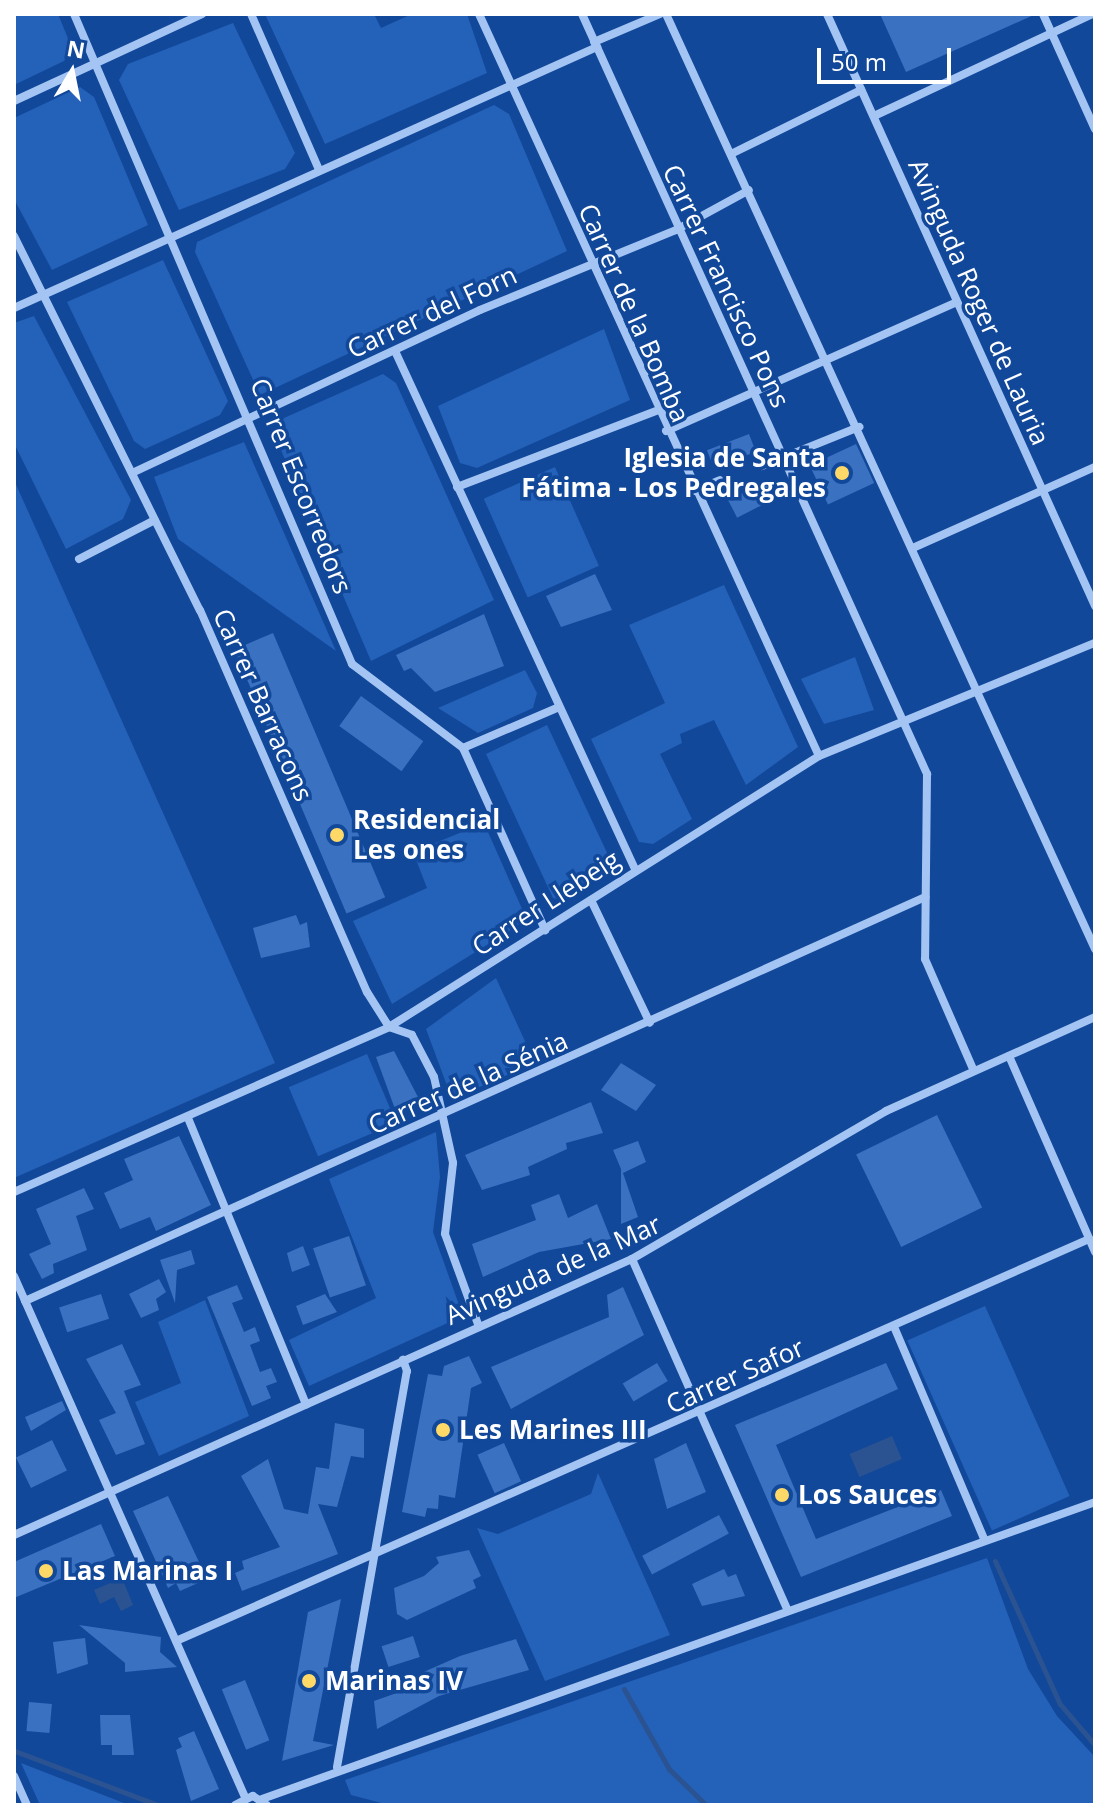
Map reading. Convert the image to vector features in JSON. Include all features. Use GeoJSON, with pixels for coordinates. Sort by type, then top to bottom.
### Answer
{"type":"FeatureCollection","features":[{"type":"Feature","properties":{"kind":"street","name":"Carrer Escorredors"},"geometry":{"type":"LineString","coordinates":[[74,14],[252,416],[352,664],[463,748],[545,930]]}},
{"type":"Feature","properties":{"kind":"street"},"geometry":{"type":"LineString","coordinates":[[14,101],[202,14]]}},
{"type":"Feature","properties":{"kind":"street"},"geometry":{"type":"LineString","coordinates":[[251,14],[319,170]]}},
{"type":"Feature","properties":{"kind":"street","name":"Carrer de la Bomba"},"geometry":{"type":"LineString","coordinates":[[479,14],[656,411],[819,756]]}},
{"type":"Feature","properties":{"kind":"street","name":"Carrer Francisco Pons"},"geometry":{"type":"LineString","coordinates":[[582,14],[676,230],[907,724],[927,774],[925,959],[974,1071]]}},
{"type":"Feature","properties":{"kind":"street"},"geometry":{"type":"LineString","coordinates":[[14,308],[509,86],[660,14]]}},
{"type":"Feature","properties":{"kind":"street"},"geometry":{"type":"LineString","coordinates":[[666,14],[982,691],[1095,949]]}},
{"type":"Feature","properties":{"kind":"street","name":"Avinguda Roger de Lauria"},"geometry":{"type":"LineString","coordinates":[[827,14],[1095,606]]}},
{"type":"Feature","properties":{"kind":"street"},"geometry":{"type":"LineString","coordinates":[[1043,14],[1095,129]]}},
{"type":"Feature","properties":{"kind":"street"},"geometry":{"type":"LineString","coordinates":[[874,116],[1093,14]]}},
{"type":"Feature","properties":{"kind":"street"},"geometry":{"type":"LineString","coordinates":[[733,153],[861,90]]}},
{"type":"Feature","properties":{"kind":"street","name":"Carrer del Forn"},"geometry":{"type":"LineString","coordinates":[[132,473],[590,263],[676,230],[749,190]]}},
{"type":"Feature","properties":{"kind":"street","name":"Carrer Barracons"},"geometry":{"type":"LineString","coordinates":[[14,236],[155,520],[389,1027],[412,1035],[445,1118],[453,1163],[443,1225],[478,1324]]}},
{"type":"Feature","properties":{"kind":"street"},"geometry":{"type":"LineString","coordinates":[[666,431],[957,302]]}},
{"type":"Feature","properties":{"kind":"street"},"geometry":{"type":"LineString","coordinates":[[395,351],[635,869]]}},
{"type":"Feature","properties":{"kind":"street"},"geometry":{"type":"LineString","coordinates":[[457,487],[656,411]]}},
{"type":"Feature","properties":{"kind":"street"},"geometry":{"type":"LineString","coordinates":[[762,466],[859,427]]}},
{"type":"Feature","properties":{"kind":"street"},"geometry":{"type":"LineString","coordinates":[[915,547],[1043,493],[1095,467]]}},
{"type":"Feature","properties":{"kind":"street"},"geometry":{"type":"LineString","coordinates":[[694,491],[720,480]]}},
{"type":"Feature","properties":{"kind":"street"},"geometry":{"type":"LineString","coordinates":[[79,559],[155,520]]}},
{"type":"Feature","properties":{"kind":"street","name":"Carrer Llebeig"},"geometry":{"type":"LineString","coordinates":[[14,1192],[389,1027],[545,930],[635,869],[819,756],[907,724],[1095,643]]}},
{"type":"Feature","properties":{"kind":"street"},"geometry":{"type":"LineString","coordinates":[[463,748],[559,707]]}},
{"type":"Feature","properties":{"kind":"street","name":"Carrer de la Sénia"},"geometry":{"type":"LineString","coordinates":[[25,1301],[225,1210],[445,1118],[925,897]]}},
{"type":"Feature","properties":{"kind":"street"},"geometry":{"type":"LineString","coordinates":[[591,900],[650,1023]]}},
{"type":"Feature","properties":{"kind":"street","name":"Avinguda de la Mar"},"geometry":{"type":"LineString","coordinates":[[14,1535],[306,1405],[478,1324],[632,1259],[828,1142],[1095,1017]]}},
{"type":"Feature","properties":{"kind":"street"},"geometry":{"type":"LineString","coordinates":[[1009,1056],[1095,1252]]}},
{"type":"Feature","properties":{"kind":"street"},"geometry":{"type":"LineString","coordinates":[[188,1118],[306,1405]]}},
{"type":"Feature","properties":{"kind":"street","name":"Carrer Safor"},"geometry":{"type":"LineString","coordinates":[[176,1641],[371,1561],[895,1329],[1089,1239]]}},
{"type":"Feature","properties":{"kind":"street"},"geometry":{"type":"LineString","coordinates":[[632,1259],[786,1607]]}},
{"type":"Feature","properties":{"kind":"street"},"geometry":{"type":"LineString","coordinates":[[14,1276],[245,1797]]}},
{"type":"Feature","properties":{"kind":"street"},"geometry":{"type":"LineString","coordinates":[[895,1329],[984,1539]]}},
{"type":"Feature","properties":{"kind":"street"},"geometry":{"type":"LineString","coordinates":[[337,1767],[407,1371],[403,1360]]}},
{"type":"Feature","properties":{"kind":"street"},"geometry":{"type":"LineString","coordinates":[[245,1797],[264,1802],[337,1767],[786,1607],[1095,1502]]}},
{"type":"Feature","properties":{"kind":"street"},"geometry":{"type":"LineString","coordinates":[[14,1776],[27,1805]]}},
{"type":"Feature","properties":{"kind":"street"},"geometry":{"type":"LineString","coordinates":[[235,1805],[245,1797]]}},
{"type":"Feature","properties":{"kind":"shaded area"},"geometry":{"type":"Polygon","coordinates":[[[14,14],[58,14],[72,48],[64,61],[14,85],[14,14]]]}},
{"type":"Feature","properties":{"kind":"shaded area"},"geometry":{"type":"Polygon","coordinates":[[[265,14],[374,14],[381,28],[412,14],[467,14],[487,73],[325,144],[265,14]]]}},
{"type":"Feature","properties":{"kind":"shaded area"},"geometry":{"type":"Polygon","coordinates":[[[233,23],[295,153],[285,169],[179,210],[119,80],[128,64],[233,23]]]}},
{"type":"Feature","properties":{"kind":"shaded area"},"geometry":{"type":"Polygon","coordinates":[[[80,87],[94,97],[148,225],[52,270],[14,199],[14,118],[80,87]]]}},
{"type":"Feature","properties":{"kind":"shaded area"},"geometry":{"type":"Polygon","coordinates":[[[494,105],[509,114],[567,251],[260,395],[195,252],[197,242],[494,105]]]}},
{"type":"Feature","properties":{"kind":"shaded area"},"geometry":{"type":"Polygon","coordinates":[[[163,260],[228,401],[220,415],[145,449],[134,441],[67,302],[163,260]]]}},
{"type":"Feature","properties":{"kind":"shaded area"},"geometry":{"type":"Polygon","coordinates":[[[34,316],[131,500],[123,519],[66,549],[14,443],[14,323],[34,316]]]}},
{"type":"Feature","properties":{"kind":"shaded area"},"geometry":{"type":"Polygon","coordinates":[[[604,329],[630,400],[477,468],[460,463],[438,406],[604,329]]]}},
{"type":"Feature","properties":{"kind":"shaded area"},"geometry":{"type":"Polygon","coordinates":[[[383,374],[396,383],[494,600],[371,661],[275,436],[284,418],[383,374]]]}},
{"type":"Feature","properties":{"kind":"shaded area"},"geometry":{"type":"Polygon","coordinates":[[[244,442],[336,651],[178,539],[154,477],[244,442]]]}},
{"type":"Feature","properties":{"kind":"shaded area"},"geometry":{"type":"Polygon","coordinates":[[[555,467],[599,566],[528,597],[484,499],[555,467]]]}},
{"type":"Feature","properties":{"kind":"shaded area"},"geometry":{"type":"Polygon","coordinates":[[[14,480],[275,1063],[14,1178],[14,480]]]}},
{"type":"Feature","properties":{"kind":"shaded area"},"geometry":{"type":"Polygon","coordinates":[[[724,585],[798,747],[746,785],[714,720],[680,734],[682,743],[660,754],[692,819],[653,844],[639,842],[591,739],[665,703],[629,625],[724,585]]]}},
{"type":"Feature","properties":{"kind":"shaded area"},"geometry":{"type":"Polygon","coordinates":[[[855,657],[874,710],[824,724],[801,679],[855,657]]]}},
{"type":"Feature","properties":{"kind":"shaded area"},"geometry":{"type":"Polygon","coordinates":[[[525,670],[537,693],[533,708],[478,733],[438,708],[525,670]]]}},
{"type":"Feature","properties":{"kind":"shaded area"},"geometry":{"type":"Polygon","coordinates":[[[547,725],[610,859],[609,872],[563,900],[553,898],[486,754],[547,725]]]}},
{"type":"Feature","properties":{"kind":"shaded area"},"geometry":{"type":"Polygon","coordinates":[[[484,823],[527,920],[392,1004],[353,921],[427,888],[413,852],[484,823]]]}},
{"type":"Feature","properties":{"kind":"shaded area"},"geometry":{"type":"Polygon","coordinates":[[[496,978],[535,1063],[452,1099],[426,1029],[496,978]]]}},
{"type":"Feature","properties":{"kind":"shaded area"},"geometry":{"type":"Polygon","coordinates":[[[367,1054],[396,1123],[318,1156],[289,1087],[367,1054]]]}},
{"type":"Feature","properties":{"kind":"shaded area"},"geometry":{"type":"Polygon","coordinates":[[[436,1132],[440,1177],[433,1232],[463,1316],[309,1386],[289,1340],[376,1298],[329,1179],[436,1132]]]}},
{"type":"Feature","properties":{"kind":"shaded area"},"geometry":{"type":"Polygon","coordinates":[[[205,1300],[249,1416],[159,1456],[135,1402],[181,1383],[158,1322],[205,1300]]]}},
{"type":"Feature","properties":{"kind":"shaded area"},"geometry":{"type":"Polygon","coordinates":[[[985,1306],[1070,1496],[992,1531],[907,1341],[985,1306]]]}},
{"type":"Feature","properties":{"kind":"shaded area"},"geometry":{"type":"Polygon","coordinates":[[[892,1436],[902,1459],[859,1477],[850,1454],[892,1436]]]}},
{"type":"Feature","properties":{"kind":"shaded area"},"geometry":{"type":"Polygon","coordinates":[[[598,1473],[670,1635],[545,1681],[477,1528],[498,1534],[591,1494],[598,1473]]]}},
{"type":"Feature","properties":{"kind":"shaded area"},"geometry":{"type":"Polygon","coordinates":[[[987,1558],[1028,1669],[1057,1716],[1095,1757],[1095,1805],[389,1805],[351,1795],[345,1780],[987,1558]]]}},
{"type":"Feature","properties":{"kind":"shaded area"},"geometry":{"type":"Polygon","coordinates":[[[122,1578],[133,1605],[121,1611],[114,1597],[100,1604],[94,1590],[122,1578]]]}},
{"type":"Feature","properties":{"kind":"shaded area"},"geometry":{"type":"Polygon","coordinates":[[[21,1763],[129,1805],[40,1805],[21,1763]]]}},
{"type":"Feature","properties":{"kind":"building"},"geometry":{"type":"Polygon","coordinates":[[[880,14],[1036,14],[906,72],[880,14]]]}},
{"type":"Feature","properties":{"kind":"building"},"geometry":{"type":"Polygon","coordinates":[[[749,434],[756,452],[714,468],[707,450],[749,434]]]}},
{"type":"Feature","properties":{"kind":"building","name":"Iglesia de Santa Fátima - Los Pedregales"},"geometry":{"type":"Polygon","coordinates":[[[856,444],[874,483],[828,505],[810,466],[856,444]]]}},
{"type":"Feature","properties":{"kind":"building"},"geometry":{"type":"Polygon","coordinates":[[[769,479],[778,497],[737,518],[728,500],[769,479]]]}},
{"type":"Feature","properties":{"kind":"building"},"geometry":{"type":"Polygon","coordinates":[[[595,574],[612,610],[561,627],[546,596],[595,574]]]}},
{"type":"Feature","properties":{"kind":"building"},"geometry":{"type":"Polygon","coordinates":[[[484,614],[504,666],[435,692],[411,668],[404,671],[396,655],[484,614]]]}},
{"type":"Feature","properties":{"kind":"building"},"geometry":{"type":"Polygon","coordinates":[[[273,633],[385,897],[346,914],[234,649],[273,633]]]}},
{"type":"Feature","properties":{"kind":"building"},"geometry":{"type":"Polygon","coordinates":[[[361,696],[423,741],[402,771],[339,726],[361,696]]]}},
{"type":"Feature","properties":{"kind":"building"},"geometry":{"type":"Polygon","coordinates":[[[296,915],[300,925],[307,922],[310,947],[261,958],[253,928],[296,915]]]}},
{"type":"Feature","properties":{"kind":"building"},"geometry":{"type":"Polygon","coordinates":[[[394,1051],[419,1099],[395,1109],[376,1057],[394,1051]]]}},
{"type":"Feature","properties":{"kind":"building"},"geometry":{"type":"Polygon","coordinates":[[[621,1063],[656,1085],[636,1111],[601,1090],[621,1063]]]}},
{"type":"Feature","properties":{"kind":"building"},"geometry":{"type":"Polygon","coordinates":[[[591,1102],[603,1133],[566,1143],[567,1149],[528,1167],[530,1175],[482,1190],[465,1155],[591,1102]]]}},
{"type":"Feature","properties":{"kind":"building"},"geometry":{"type":"Polygon","coordinates":[[[937,1115],[982,1208],[901,1247],[856,1154],[937,1115]]]}},
{"type":"Feature","properties":{"kind":"building"},"geometry":{"type":"Polygon","coordinates":[[[179,1136],[211,1205],[156,1231],[150,1217],[120,1229],[104,1193],[133,1180],[124,1159],[179,1136]]]}},
{"type":"Feature","properties":{"kind":"building"},"geometry":{"type":"Polygon","coordinates":[[[638,1141],[646,1162],[623,1173],[638,1217],[621,1224],[621,1169],[613,1150],[638,1141]]]}},
{"type":"Feature","properties":{"kind":"building"},"geometry":{"type":"Polygon","coordinates":[[[84,1188],[94,1209],[76,1216],[87,1250],[53,1264],[54,1273],[42,1279],[29,1254],[51,1244],[36,1209],[84,1188]]]}},
{"type":"Feature","properties":{"kind":"building"},"geometry":{"type":"Polygon","coordinates":[[[559,1194],[568,1218],[597,1204],[611,1239],[539,1252],[483,1277],[472,1244],[536,1220],[531,1205],[559,1194]]]}},
{"type":"Feature","properties":{"kind":"building"},"geometry":{"type":"Polygon","coordinates":[[[349,1236],[366,1285],[330,1298],[313,1248],[349,1236]]]}},
{"type":"Feature","properties":{"kind":"building"},"geometry":{"type":"Polygon","coordinates":[[[303,1246],[310,1265],[292,1272],[287,1253],[303,1246]]]}},
{"type":"Feature","properties":{"kind":"building"},"geometry":{"type":"Polygon","coordinates":[[[191,1250],[195,1264],[177,1270],[175,1303],[160,1260],[191,1250]]]}},
{"type":"Feature","properties":{"kind":"building"},"geometry":{"type":"Polygon","coordinates":[[[159,1279],[166,1292],[156,1299],[159,1310],[141,1318],[129,1294],[159,1279]]]}},
{"type":"Feature","properties":{"kind":"building"},"geometry":{"type":"Polygon","coordinates":[[[237,1285],[243,1299],[232,1303],[244,1332],[255,1327],[260,1341],[250,1345],[260,1372],[271,1368],[277,1382],[266,1386],[271,1398],[252,1406],[207,1297],[237,1285]]]}},
{"type":"Feature","properties":{"kind":"building"},"geometry":{"type":"Polygon","coordinates":[[[623,1287],[644,1335],[511,1409],[491,1367],[609,1317],[607,1295],[623,1287]]]}},
{"type":"Feature","properties":{"kind":"building"},"geometry":{"type":"Polygon","coordinates":[[[101,1294],[109,1319],[67,1332],[59,1308],[101,1294]]]}},
{"type":"Feature","properties":{"kind":"building"},"geometry":{"type":"Polygon","coordinates":[[[325,1294],[337,1312],[303,1325],[296,1306],[325,1294]]]}},
{"type":"Feature","properties":{"kind":"building"},"geometry":{"type":"Polygon","coordinates":[[[122,1344],[141,1385],[124,1391],[145,1444],[116,1455],[99,1420],[116,1413],[86,1359],[122,1344]]]}},
{"type":"Feature","properties":{"kind":"building","name":"Les Marines III"},"geometry":{"type":"Polygon","coordinates":[[[469,1356],[482,1383],[471,1388],[455,1498],[439,1495],[438,1509],[427,1508],[425,1517],[402,1512],[428,1374],[442,1376],[444,1366],[469,1356]]]}},
{"type":"Feature","properties":{"kind":"building"},"geometry":{"type":"Polygon","coordinates":[[[657,1363],[668,1381],[634,1402],[623,1384],[657,1363]]]}},
{"type":"Feature","properties":{"kind":"building"},"geometry":{"type":"Polygon","coordinates":[[[886,1363],[898,1389],[776,1445],[816,1539],[941,1490],[952,1516],[801,1577],[735,1425],[886,1363]]]}},
{"type":"Feature","properties":{"kind":"building"},"geometry":{"type":"Polygon","coordinates":[[[62,1401],[66,1410],[31,1431],[25,1417],[62,1401]]]}},
{"type":"Feature","properties":{"kind":"building"},"geometry":{"type":"Polygon","coordinates":[[[335,1423],[364,1429],[364,1458],[351,1456],[337,1507],[318,1504],[338,1554],[242,1591],[235,1573],[244,1569],[242,1561],[280,1547],[241,1476],[268,1459],[284,1509],[308,1514],[316,1467],[329,1469],[335,1423]]]}},
{"type":"Feature","properties":{"kind":"building"},"geometry":{"type":"Polygon","coordinates":[[[52,1440],[67,1471],[31,1488],[16,1458],[52,1440]]]}},
{"type":"Feature","properties":{"kind":"building"},"geometry":{"type":"Polygon","coordinates":[[[504,1443],[521,1481],[495,1493],[478,1455],[504,1443]]]}},
{"type":"Feature","properties":{"kind":"building"},"geometry":{"type":"Polygon","coordinates":[[[686,1443],[706,1492],[667,1509],[654,1459],[686,1443]]]}},
{"type":"Feature","properties":{"kind":"building"},"geometry":{"type":"Polygon","coordinates":[[[168,1496],[207,1579],[180,1591],[176,1583],[168,1588],[133,1511],[168,1496]]]}},
{"type":"Feature","properties":{"kind":"building"},"geometry":{"type":"Polygon","coordinates":[[[719,1515],[729,1534],[652,1574],[642,1556],[719,1515]]]}},
{"type":"Feature","properties":{"kind":"building","name":"Las Marinas I"},"geometry":{"type":"Polygon","coordinates":[[[101,1524],[115,1556],[14,1598],[14,1562],[101,1524]]]}},
{"type":"Feature","properties":{"kind":"building"},"geometry":{"type":"Polygon","coordinates":[[[469,1550],[481,1576],[473,1580],[476,1588],[407,1620],[397,1614],[394,1588],[424,1576],[439,1563],[436,1557],[469,1550]]]}},
{"type":"Feature","properties":{"kind":"building"},"geometry":{"type":"Polygon","coordinates":[[[724,1569],[728,1577],[736,1574],[745,1596],[702,1606],[692,1584],[724,1569]]]}},
{"type":"Feature","properties":{"kind":"building","name":"Marinas IV"},"geometry":{"type":"Polygon","coordinates":[[[341,1599],[313,1741],[334,1745],[282,1761],[308,1612],[341,1599]]]}},
{"type":"Feature","properties":{"kind":"building"},"geometry":{"type":"Polygon","coordinates":[[[79,1625],[161,1637],[160,1652],[177,1667],[125,1672],[125,1663],[79,1625]]]}},
{"type":"Feature","properties":{"kind":"building"},"geometry":{"type":"Polygon","coordinates":[[[413,1636],[420,1657],[388,1667],[382,1646],[413,1636]]]}},
{"type":"Feature","properties":{"kind":"building"},"geometry":{"type":"Polygon","coordinates":[[[85,1638],[88,1664],[57,1674],[53,1642],[85,1638]]]}},
{"type":"Feature","properties":{"kind":"building"},"geometry":{"type":"Polygon","coordinates":[[[516,1639],[529,1670],[439,1696],[377,1729],[374,1701],[422,1684],[419,1674],[460,1656],[516,1639]]]}},
{"type":"Feature","properties":{"kind":"building"},"geometry":{"type":"Polygon","coordinates":[[[245,1680],[269,1740],[246,1750],[222,1689],[245,1680]]]}},
{"type":"Feature","properties":{"kind":"building"},"geometry":{"type":"Polygon","coordinates":[[[29,1702],[52,1704],[49,1733],[26,1731],[29,1702]]]}},
{"type":"Feature","properties":{"kind":"building"},"geometry":{"type":"Polygon","coordinates":[[[100,1715],[130,1715],[134,1755],[112,1755],[112,1745],[101,1745],[100,1715]]]}},
{"type":"Feature","properties":{"kind":"building"},"geometry":{"type":"Polygon","coordinates":[[[194,1731],[219,1789],[191,1801],[176,1750],[182,1747],[178,1738],[194,1731]]]}},
{"type":"Feature","properties":{"kind":"waterway"},"geometry":{"type":"LineString","coordinates":[[995,1561],[1060,1704],[1095,1745]]}},
{"type":"Feature","properties":{"kind":"waterway"},"geometry":{"type":"LineString","coordinates":[[624,1689],[669,1769],[706,1805]]}},
{"type":"Feature","properties":{"kind":"waterway"},"geometry":{"type":"LineString","coordinates":[[15,1751],[158,1805]]}},
{"type":"Feature","properties":{"kind":"place","name":"Iglesia de Santa Fátima - Los Pedregales"},"geometry":{"type":"Point","coordinates":[842,473]}},
{"type":"Feature","properties":{"kind":"place","name":"Residencial Les ones"},"geometry":{"type":"Point","coordinates":[337,835]}},
{"type":"Feature","properties":{"kind":"place","name":"Les Marines III"},"geometry":{"type":"Point","coordinates":[443,1430]}},
{"type":"Feature","properties":{"kind":"place","name":"Los Sauces"},"geometry":{"type":"Point","coordinates":[782,1495]}},
{"type":"Feature","properties":{"kind":"place","name":"Las Marinas I"},"geometry":{"type":"Point","coordinates":[46,1571]}},
{"type":"Feature","properties":{"kind":"place","name":"Marinas IV"},"geometry":{"type":"Point","coordinates":[309,1681]}}]}
